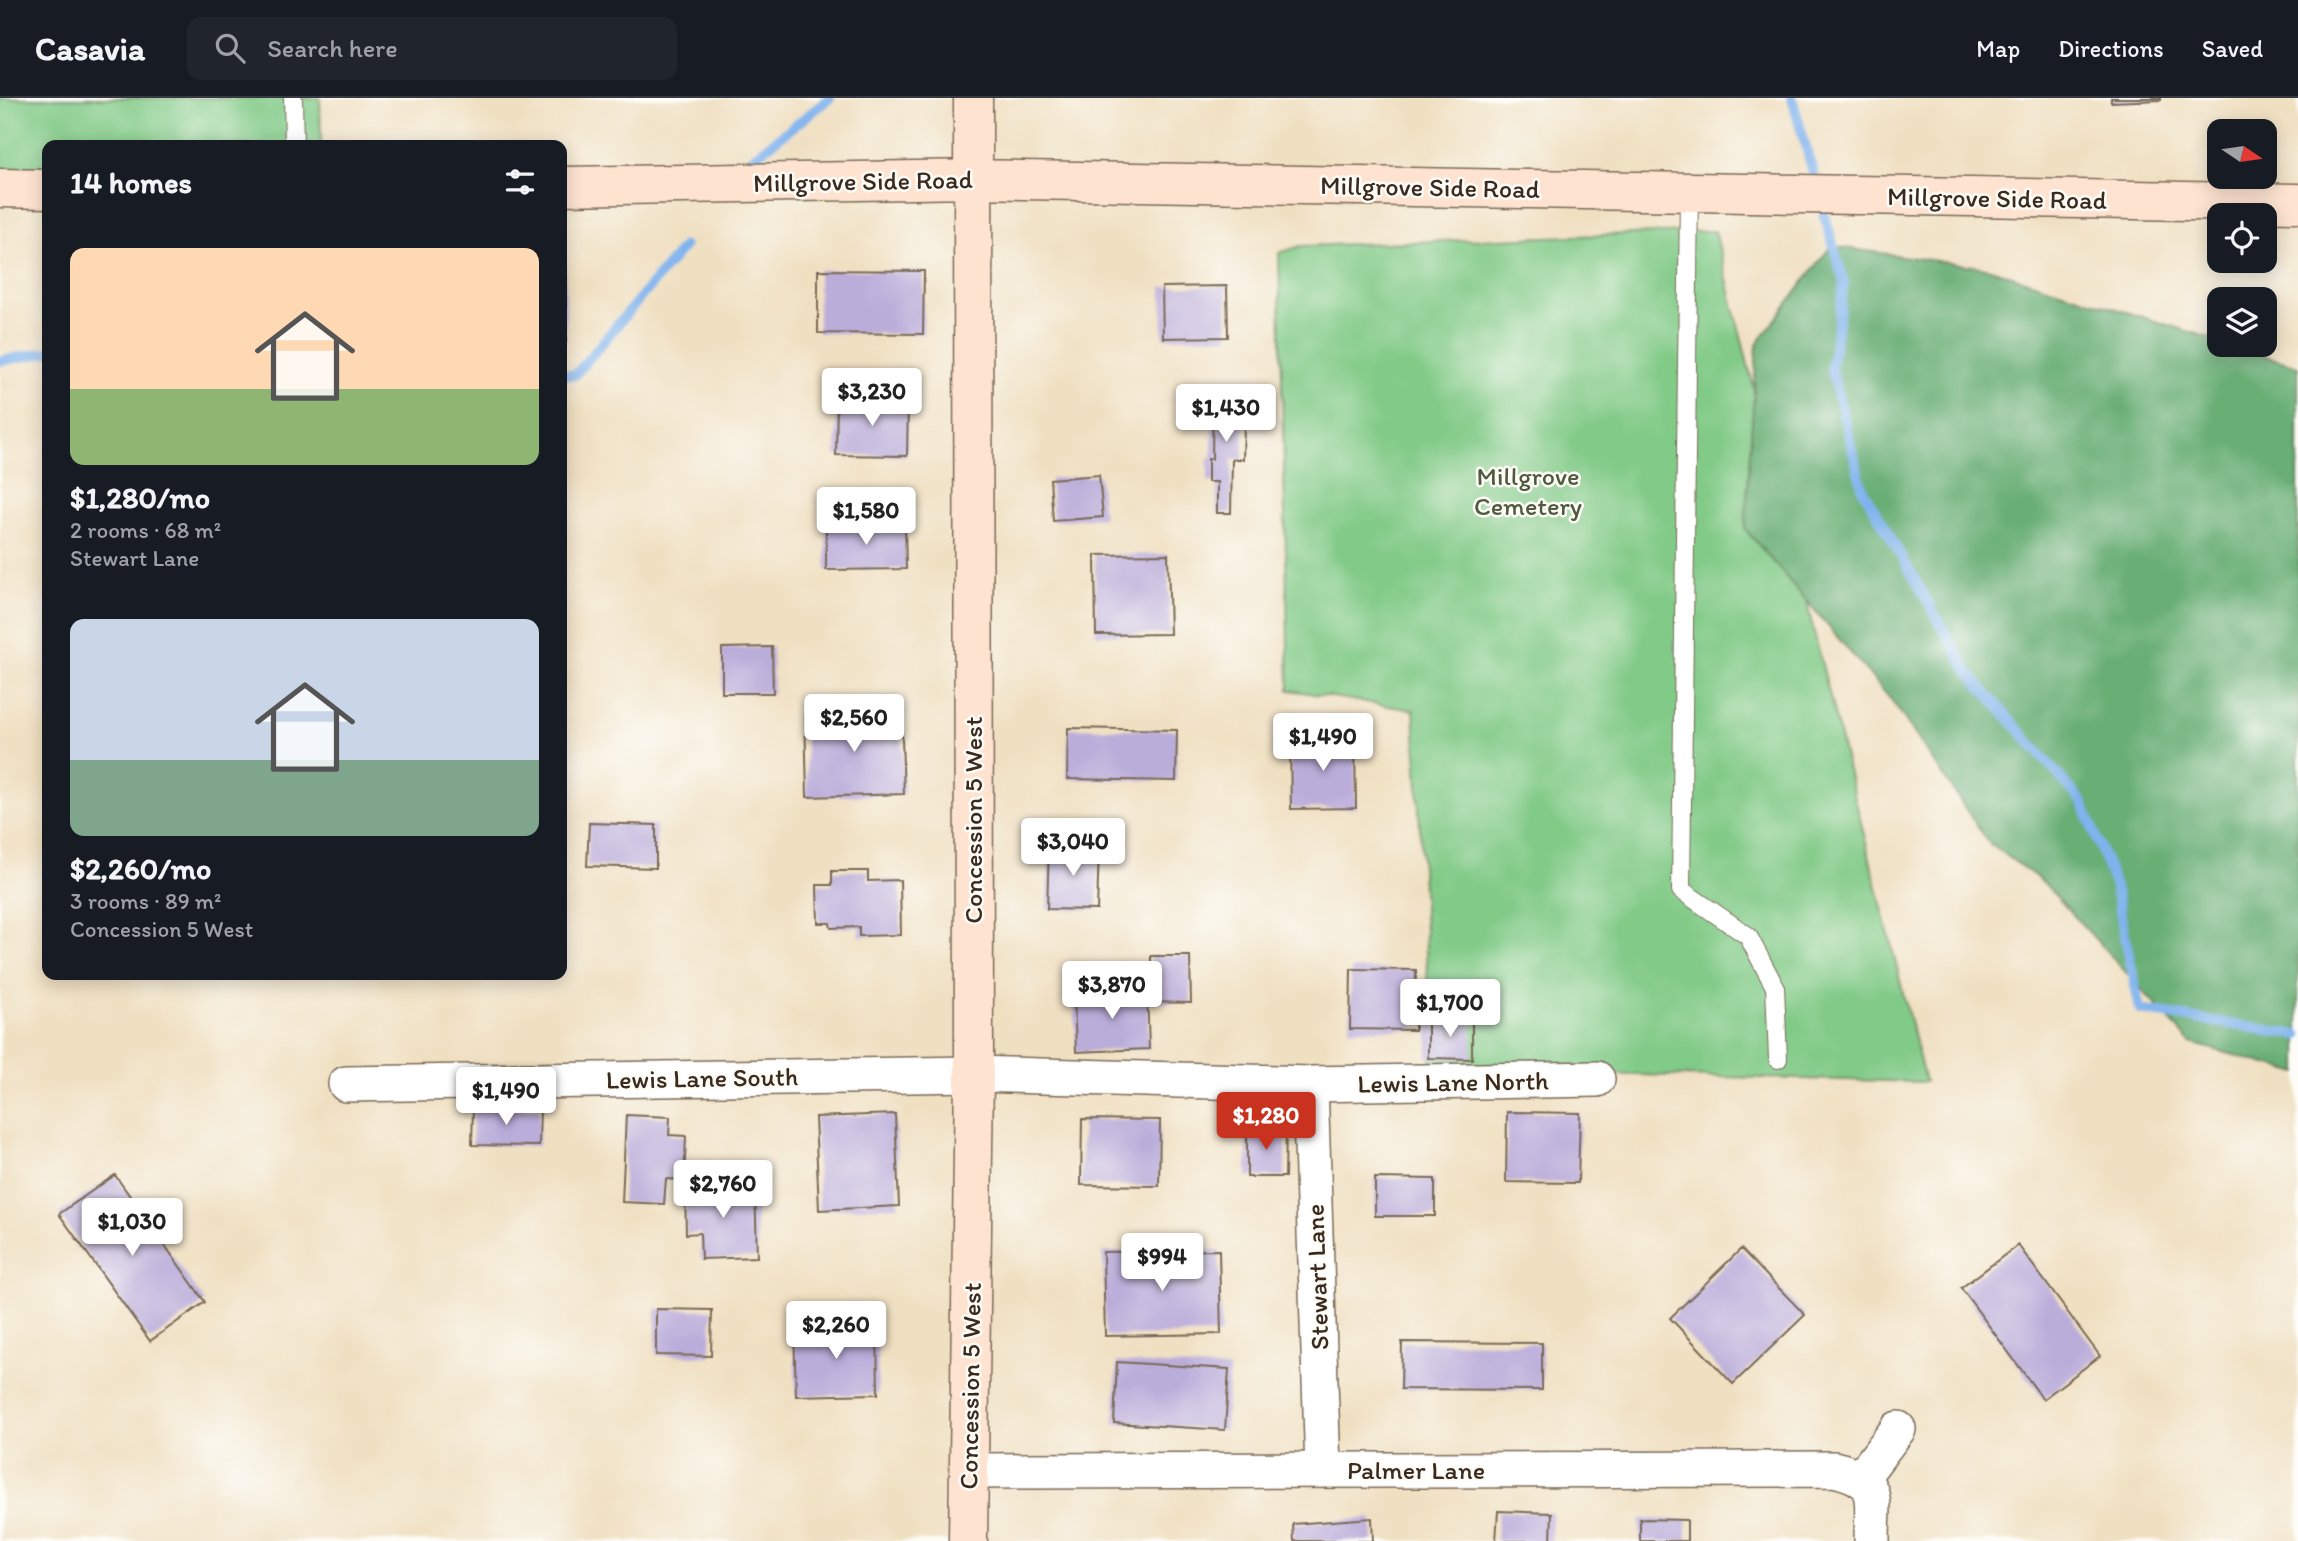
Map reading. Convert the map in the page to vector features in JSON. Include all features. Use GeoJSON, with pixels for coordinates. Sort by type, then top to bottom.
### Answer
{"type":"FeatureCollection","features":[{"type":"Feature","properties":{"kind":"main road","name":"Concession 5 West"},"geometry":{"type":"LineString","coordinates":[[968,1541],[974,1074],[973,98]]}},
{"type":"Feature","properties":{"kind":"main road","name":"Millgrove Side Road"},"geometry":{"type":"LineString","coordinates":[[567,186],[973,179],[2298,203]]}},
{"type":"Feature","properties":{"kind":"main road"},"geometry":{"type":"LineString","coordinates":[[0,188],[42,189]]}},
{"type":"Feature","properties":{"kind":"street","name":"Lewis Lane South"},"geometry":{"type":"LineString","coordinates":[[346,1084],[974,1074]]}},
{"type":"Feature","properties":{"kind":"street","name":"Lewis Lane North"},"geometry":{"type":"LineString","coordinates":[[974,1074],[1310,1084],[1597,1079]]}},
{"type":"Feature","properties":{"kind":"street","name":"Stewart Lane"},"geometry":{"type":"LineString","coordinates":[[1310,1084],[1323,1470]]}},
{"type":"Feature","properties":{"kind":"street"},"geometry":{"type":"LineString","coordinates":[[1872,1541],[1872,1494],[1861,1478],[1899,1429]]}},
{"type":"Feature","properties":{"kind":"street","name":"Palmer Lane"},"geometry":{"type":"LineString","coordinates":[[969,1471],[1834,1469],[1861,1478]]}},
{"type":"Feature","properties":{"kind":"lane"},"geometry":{"type":"LineString","coordinates":[[293,98],[293,140]]}},
{"type":"Feature","properties":{"kind":"lane"},"geometry":{"type":"LineString","coordinates":[[1689,192],[1681,890],[1748,936],[1775,987],[1778,1059]]}},
{"type":"Feature","properties":{"kind":"green space"},"geometry":{"type":"Polygon","coordinates":[[[0,98],[320,98],[321,140],[42,140],[42,196],[0,196],[0,98]]]}},
{"type":"Feature","properties":{"kind":"green space","name":"Millgrove Cemetery"},"geometry":{"type":"Polygon","coordinates":[[[1715,231],[1925,1082],[1432,1070],[1414,710],[1289,690],[1279,253],[1301,246],[1715,231]]]}},
{"type":"Feature","properties":{"kind":"green space"},"geometry":{"type":"Polygon","coordinates":[[[1831,246],[1987,268],[2207,337],[2207,357],[2269,357],[2298,366],[2298,1073],[2191,1043],[2043,882],[1989,843],[1893,702],[1745,529],[1757,344],[1831,246]]]}},
{"type":"Feature","properties":{"kind":"building"},"geometry":{"type":"Polygon","coordinates":[[[2111,98],[2161,98],[2161,100],[2111,102],[2111,98]]]}},
{"type":"Feature","properties":{"kind":"building"},"geometry":{"type":"Polygon","coordinates":[[[818,270],[924,271],[923,334],[818,333],[818,270]]]}},
{"type":"Feature","properties":{"kind":"building"},"geometry":{"type":"Polygon","coordinates":[[[1227,286],[1228,337],[1163,338],[1162,287],[1227,286]]]}},
{"type":"Feature","properties":{"kind":"building"},"geometry":{"type":"Polygon","coordinates":[[[1213,392],[1245,392],[1243,459],[1232,459],[1231,513],[1217,513],[1217,482],[1208,482],[1208,459],[1212,459],[1213,392]]]}},
{"type":"Feature","properties":{"kind":"building"},"geometry":{"type":"Polygon","coordinates":[[[837,400],[908,401],[907,456],[836,455],[837,400]]]}},
{"type":"Feature","properties":{"kind":"building"},"geometry":{"type":"Polygon","coordinates":[[[1099,475],[1103,517],[1053,521],[1050,479],[1099,475]]]}},
{"type":"Feature","properties":{"kind":"building"},"geometry":{"type":"Polygon","coordinates":[[[905,524],[906,569],[826,570],[826,525],[905,524]]]}},
{"type":"Feature","properties":{"kind":"building"},"geometry":{"type":"Polygon","coordinates":[[[1168,554],[1170,634],[1096,635],[1095,555],[1168,554]]]}},
{"type":"Feature","properties":{"kind":"building"},"geometry":{"type":"Polygon","coordinates":[[[772,647],[773,693],[722,693],[722,648],[772,647]]]}},
{"type":"Feature","properties":{"kind":"building"},"geometry":{"type":"Polygon","coordinates":[[[901,711],[904,794],[807,797],[805,713],[901,711]]]}},
{"type":"Feature","properties":{"kind":"building"},"geometry":{"type":"Polygon","coordinates":[[[1068,728],[1177,730],[1176,781],[1067,779],[1068,728]]]}},
{"type":"Feature","properties":{"kind":"building"},"geometry":{"type":"Polygon","coordinates":[[[1355,738],[1356,808],[1291,809],[1290,739],[1355,738]]]}},
{"type":"Feature","properties":{"kind":"building"},"geometry":{"type":"Polygon","coordinates":[[[589,823],[656,825],[656,868],[587,866],[589,823]]]}},
{"type":"Feature","properties":{"kind":"building"},"geometry":{"type":"Polygon","coordinates":[[[1049,846],[1099,848],[1097,910],[1047,909],[1049,846]]]}},
{"type":"Feature","properties":{"kind":"building"},"geometry":{"type":"Polygon","coordinates":[[[832,871],[868,871],[868,881],[900,880],[901,935],[859,936],[859,927],[831,928],[830,923],[818,923],[817,885],[832,885],[832,871]]]}},
{"type":"Feature","properties":{"kind":"building"},"geometry":{"type":"Polygon","coordinates":[[[1151,956],[1190,956],[1191,1003],[1151,1002],[1151,956]]]}},
{"type":"Feature","properties":{"kind":"building"},"geometry":{"type":"Polygon","coordinates":[[[1351,969],[1416,970],[1415,1030],[1350,1029],[1351,969]]]}},
{"type":"Feature","properties":{"kind":"building"},"geometry":{"type":"Polygon","coordinates":[[[1147,990],[1149,1049],[1076,1052],[1074,993],[1147,990]]]}},
{"type":"Feature","properties":{"kind":"building"},"geometry":{"type":"Polygon","coordinates":[[[1428,1020],[1472,1021],[1472,1059],[1428,1058],[1428,1020]]]}},
{"type":"Feature","properties":{"kind":"building"},"geometry":{"type":"Polygon","coordinates":[[[473,1107],[540,1109],[539,1146],[472,1145],[473,1107]]]}},
{"type":"Feature","properties":{"kind":"building"},"geometry":{"type":"Polygon","coordinates":[[[1507,1112],[1580,1113],[1578,1183],[1506,1182],[1507,1112]]]}},
{"type":"Feature","properties":{"kind":"building"},"geometry":{"type":"Polygon","coordinates":[[[895,1114],[899,1206],[819,1210],[815,1117],[895,1114]]]}},
{"type":"Feature","properties":{"kind":"building"},"geometry":{"type":"Polygon","coordinates":[[[626,1115],[670,1117],[669,1135],[686,1136],[684,1180],[666,1179],[664,1204],[622,1202],[626,1115]]]}},
{"type":"Feature","properties":{"kind":"building"},"geometry":{"type":"Polygon","coordinates":[[[1082,1119],[1160,1120],[1159,1186],[1081,1185],[1082,1119]]]}},
{"type":"Feature","properties":{"kind":"building"},"geometry":{"type":"Polygon","coordinates":[[[1247,1127],[1286,1128],[1285,1177],[1247,1177],[1247,1127]]]}},
{"type":"Feature","properties":{"kind":"building"},"geometry":{"type":"Polygon","coordinates":[[[115,1175],[205,1302],[150,1341],[59,1214],[115,1175]]]}},
{"type":"Feature","properties":{"kind":"building"},"geometry":{"type":"Polygon","coordinates":[[[1375,1178],[1435,1179],[1435,1216],[1375,1216],[1375,1178]]]}},
{"type":"Feature","properties":{"kind":"building"},"geometry":{"type":"Polygon","coordinates":[[[755,1184],[757,1257],[701,1259],[700,1233],[686,1234],[685,1189],[699,1185],[755,1184]]]}},
{"type":"Feature","properties":{"kind":"building"},"geometry":{"type":"Polygon","coordinates":[[[2018,1245],[2100,1356],[2043,1399],[1961,1288],[2018,1245]]]}},
{"type":"Feature","properties":{"kind":"building"},"geometry":{"type":"Polygon","coordinates":[[[1741,1249],[1805,1315],[1733,1384],[1670,1318],[1741,1249]]]}},
{"type":"Feature","properties":{"kind":"building"},"geometry":{"type":"Polygon","coordinates":[[[1219,1250],[1221,1334],[1105,1336],[1103,1252],[1219,1250]]]}},
{"type":"Feature","properties":{"kind":"building"},"geometry":{"type":"Polygon","coordinates":[[[656,1309],[712,1310],[711,1356],[656,1355],[656,1309]]]}},
{"type":"Feature","properties":{"kind":"building"},"geometry":{"type":"Polygon","coordinates":[[[877,1326],[878,1394],[796,1396],[794,1328],[877,1326]]]}},
{"type":"Feature","properties":{"kind":"building"},"geometry":{"type":"Polygon","coordinates":[[[1402,1342],[1542,1343],[1542,1390],[1401,1389],[1402,1342]]]}},
{"type":"Feature","properties":{"kind":"building"},"geometry":{"type":"Polygon","coordinates":[[[1117,1362],[1229,1369],[1225,1430],[1114,1423],[1117,1362]]]}},
{"type":"Feature","properties":{"kind":"building"},"geometry":{"type":"Polygon","coordinates":[[[1498,1511],[1552,1513],[1551,1541],[1496,1541],[1498,1511]]]}},
{"type":"Feature","properties":{"kind":"building"},"geometry":{"type":"Polygon","coordinates":[[[1372,1518],[1373,1541],[1294,1541],[1293,1524],[1372,1518]]]}},
{"type":"Feature","properties":{"kind":"building"},"geometry":{"type":"Polygon","coordinates":[[[1640,1519],[1687,1520],[1687,1541],[1640,1541],[1640,1519]]]}},
{"type":"Feature","properties":{"kind":"waterway"},"geometry":{"type":"LineString","coordinates":[[754,157],[830,98]]}},
{"type":"Feature","properties":{"kind":"waterway"},"geometry":{"type":"LineString","coordinates":[[1792,98],[1817,186]]}},
{"type":"Feature","properties":{"kind":"waterway"},"geometry":{"type":"LineString","coordinates":[[1821,202],[1844,283],[1831,369],[1863,490],[1969,673],[2083,803],[2115,887],[2140,1010],[2298,1035]]}},
{"type":"Feature","properties":{"kind":"waterway"},"geometry":{"type":"LineString","coordinates":[[567,374],[575,375],[684,246]]}},
{"type":"Feature","properties":{"kind":"waterway"},"geometry":{"type":"LineString","coordinates":[[0,361],[42,353]]}}]}
